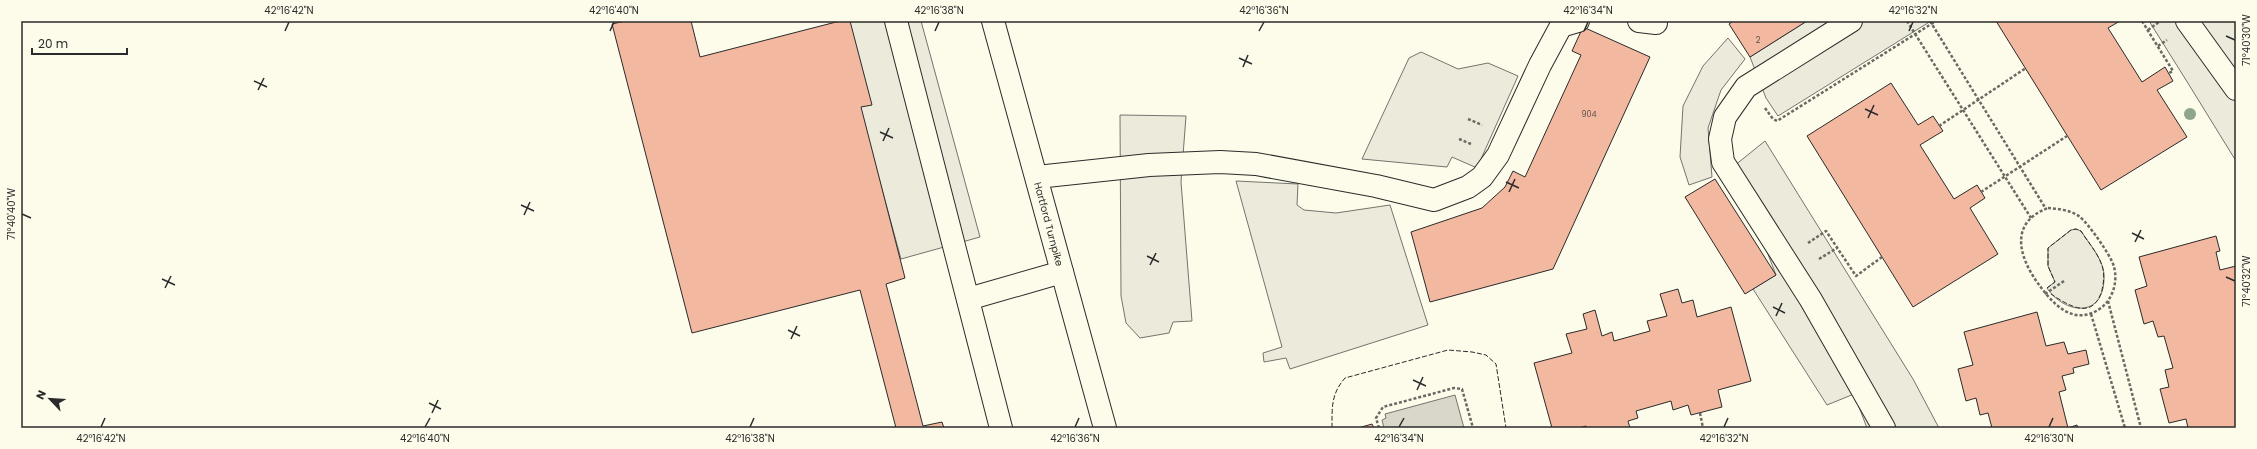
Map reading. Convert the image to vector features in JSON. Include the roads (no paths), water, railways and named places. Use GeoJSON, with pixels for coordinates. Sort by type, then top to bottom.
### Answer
{"type":"FeatureCollection","features":[{"type":"Feature","properties":{"kind":"main road"},"geometry":{"type":"LineString","coordinates":[[896,21],[1001,428]]}},
{"type":"Feature","properties":{"kind":"main road","name":"Hartford Turnpike"},"geometry":{"type":"LineString","coordinates":[[993,21],[1105,428]]}},
{"type":"Feature","properties":{"kind":"main road"},"geometry":{"type":"LineString","coordinates":[[1037,178],[1149,165],[1220,162],[1256,164],[1296,170],[1372,185],[1434,200],[1468,187],[1486,172],[1498,155],[1540,65],[1561,26],[1578,21]]}},
{"type":"Feature","properties":{"kind":"main road"},"geometry":{"type":"LineString","coordinates":[[1851,21],[1746,87],[1725,117],[1720,139],[1723,162],[1811,300],[1884,428]]}},
{"type":"Feature","properties":{"kind":"main road"},"geometry":{"type":"LineString","coordinates":[[2187,21],[2236,89]]}},
{"type":"Feature","properties":{"kind":"main road"},"geometry":{"type":"LineString","coordinates":[[968,299],[1062,272]]}}]}
